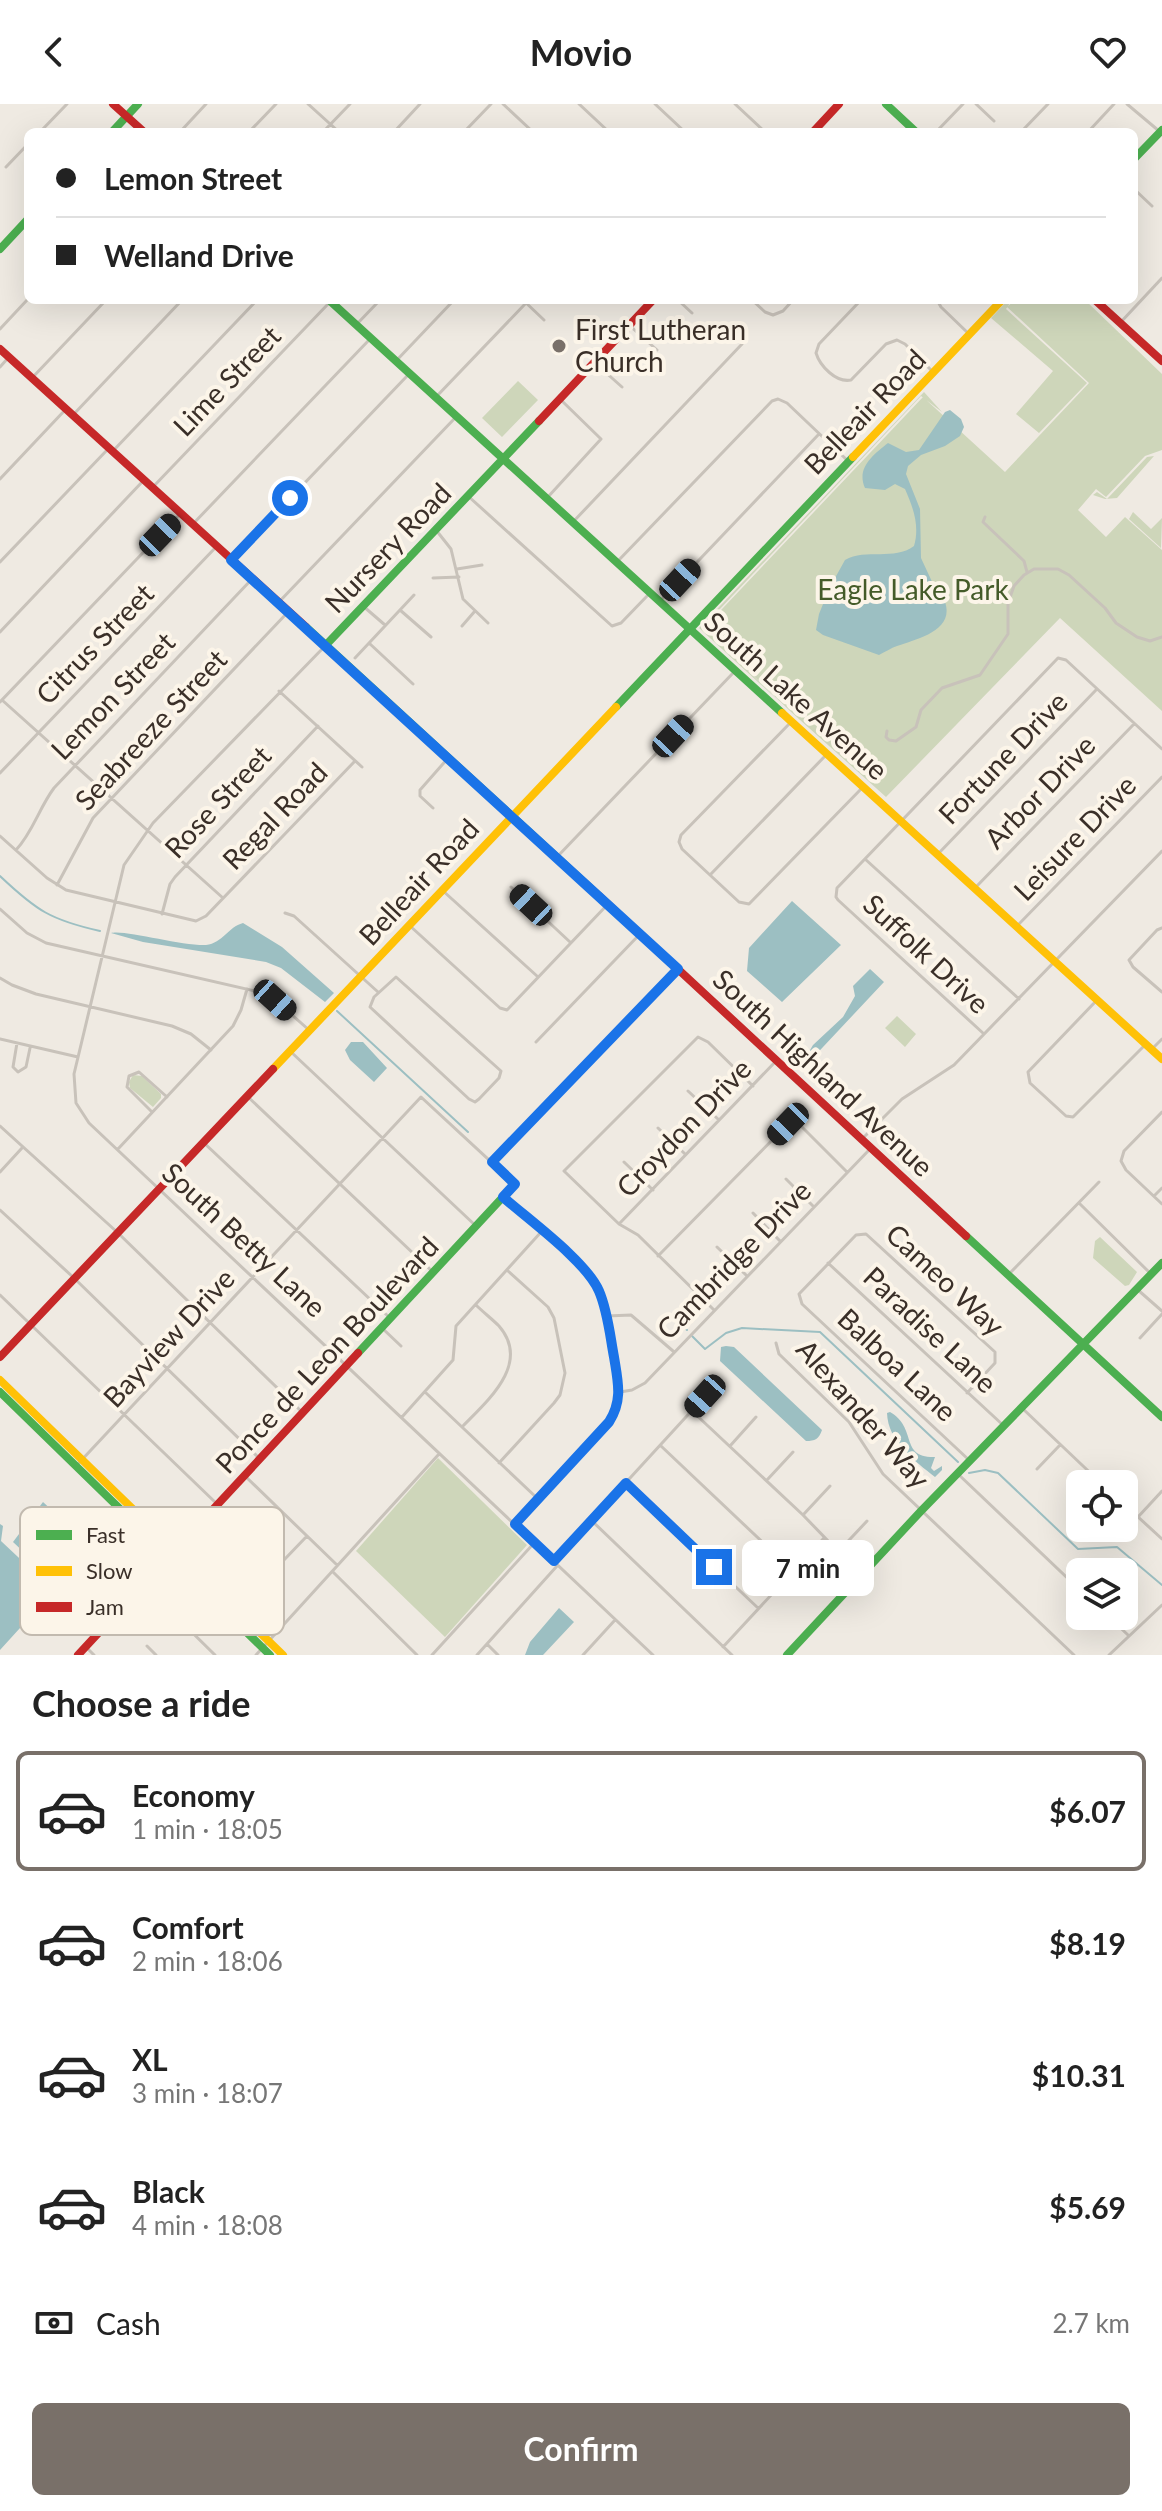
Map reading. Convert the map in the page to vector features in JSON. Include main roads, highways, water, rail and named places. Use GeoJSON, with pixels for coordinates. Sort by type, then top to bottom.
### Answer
{"type":"FeatureCollection","features":[{"type":"Feature","properties":{"kind":"water"},"geometry":{"type":"Polygon","coordinates":[[[950,410],[961,419],[964,427],[960,436],[945,446],[921,455],[908,466],[906,474],[920,509],[921,558],[940,599],[945,602],[947,612],[944,620],[923,637],[879,655],[823,635],[816,630],[819,614],[845,560],[862,555],[898,553],[914,546],[916,539],[913,510],[905,489],[895,484],[885,490],[865,488],[864,468],[888,443],[906,452],[919,450],[945,412],[950,410]]]}},
{"type":"Feature","properties":{"kind":"water"},"geometry":{"type":"Polygon","coordinates":[[[792,901],[841,945],[782,1002],[747,971],[749,948],[792,901]]]}},
{"type":"Feature","properties":{"kind":"water"},"geometry":{"type":"Polygon","coordinates":[[[243,923],[282,947],[334,993],[325,1002],[281,968],[266,962],[143,942],[111,933],[206,945],[243,923]]]}},
{"type":"Feature","properties":{"kind":"water"},"geometry":{"type":"Polygon","coordinates":[[[870,969],[884,982],[799,1069],[813,1045],[843,1017],[855,996],[853,986],[870,969]]]}},
{"type":"Feature","properties":{"kind":"water"},"geometry":{"type":"Polygon","coordinates":[[[351,1042],[363,1042],[387,1068],[374,1082],[350,1060],[345,1050],[351,1042]]]}},
{"type":"Feature","properties":{"kind":"water"},"geometry":{"type":"Polygon","coordinates":[[[721,1347],[734,1347],[822,1430],[818,1437],[806,1441],[720,1361],[721,1347]]]}},
{"type":"Feature","properties":{"kind":"water"},"geometry":{"type":"Polygon","coordinates":[[[890,1412],[904,1426],[917,1453],[935,1457],[931,1468],[934,1471],[942,1466],[935,1477],[897,1442],[889,1423],[887,1413],[890,1412]]]}},
{"type":"Feature","properties":{"kind":"water"},"geometry":{"type":"Polygon","coordinates":[[[0,1524],[3,1526],[1,1541],[20,1559],[20,1628],[0,1650],[0,1524]]]}},
{"type":"Feature","properties":{"kind":"water"},"geometry":{"type":"Polygon","coordinates":[[[20,1533],[20,1549],[13,1542],[20,1533]]]}},
{"type":"Feature","properties":{"kind":"water"},"geometry":{"type":"Polygon","coordinates":[[[559,1608],[574,1622],[543,1655],[525,1655],[530,1642],[559,1608]]]}},
{"type":"Feature","properties":{"kind":"waterway"},"geometry":{"type":"LineString","coordinates":[[0,876],[24,898],[46,912],[69,923],[100,931]]}},
{"type":"Feature","properties":{"kind":"waterway"},"geometry":{"type":"LineString","coordinates":[[337,1011],[468,1132]]}},
{"type":"Feature","properties":{"kind":"waterway"},"geometry":{"type":"LineString","coordinates":[[681,1324],[687,1330]]}},
{"type":"Feature","properties":{"kind":"waterway"},"geometry":{"type":"LineString","coordinates":[[692,1336],[705,1349],[726,1333],[742,1328],[820,1332],[958,1462]]}},
{"type":"Feature","properties":{"kind":"waterway"},"geometry":{"type":"LineString","coordinates":[[969,1473],[985,1470],[998,1473],[1078,1549],[1117,1547],[1162,1585]]}},
{"type":"Feature","properties":{"kind":"place","name":"First Lutheran Church"},"geometry":{"type":"Point","coordinates":[559,346]}},
{"type":"Feature","properties":{"kind":"park label","name":"Eagle Lake Park"},"geometry":{"type":"Point","coordinates":[913,590]}}]}
